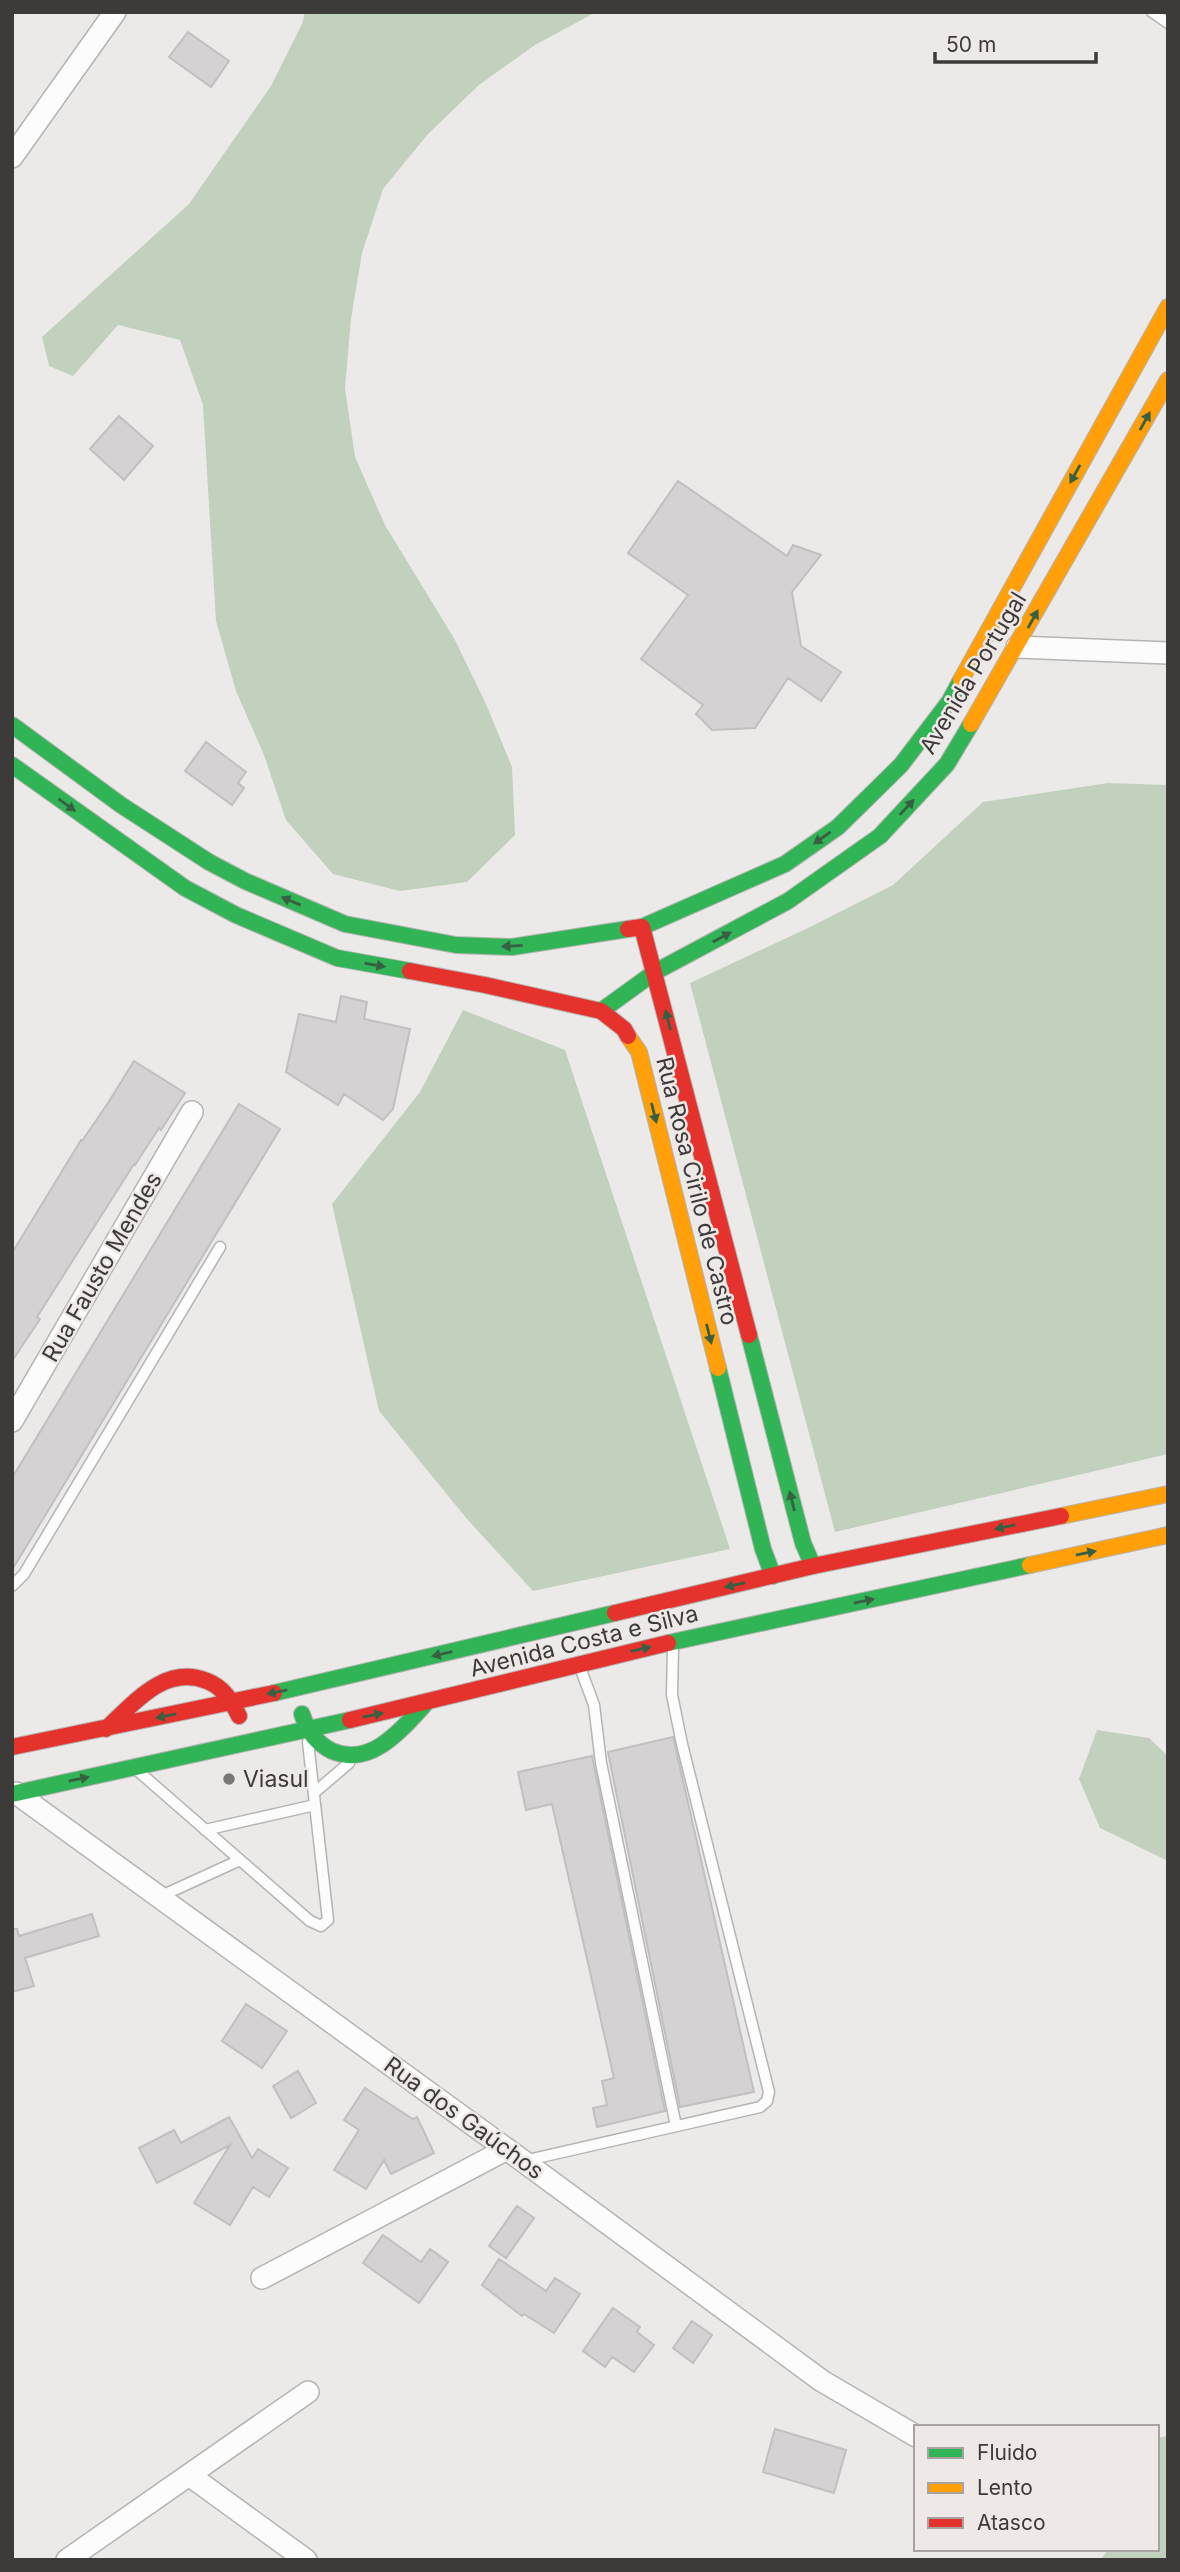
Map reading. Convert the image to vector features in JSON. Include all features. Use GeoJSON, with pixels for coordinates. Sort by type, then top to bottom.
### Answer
{"type":"FeatureCollection","features":[{"type":"Feature","properties":{"kind":"main road","name":"Avenida Portugal"},"geometry":{"type":"LineString","coordinates":[[341,941],[512,947],[642,927],[785,864],[838,827],[901,765],[949,702],[1168,307]]}},
{"type":"Feature","properties":{"kind":"main road","name":"Avenida Portugal"},"geometry":{"type":"LineString","coordinates":[[601,1011],[655,972],[788,901],[880,836],[947,764],[1017,647],[1168,380]]}},
{"type":"Feature","properties":{"kind":"main road"},"geometry":{"type":"LineString","coordinates":[[12,725],[121,805],[209,862],[245,881],[341,941]]}},
{"type":"Feature","properties":{"kind":"main road","name":"Rua Rosa Cirilo de Castro"},"geometry":{"type":"LineString","coordinates":[[12,765],[186,888],[236,915],[341,941],[485,985],[601,1011],[624,1029],[639,1052],[763,1549],[773,1576]]}},
{"type":"Feature","properties":{"kind":"main road"},"geometry":{"type":"LineString","coordinates":[[101,830],[121,805]]}},
{"type":"Feature","properties":{"kind":"main road"},"geometry":{"type":"LineString","coordinates":[[642,927],[803,1543],[813,1566]]}},
{"type":"Feature","properties":{"kind":"main road","name":"Avenida Costa e Silva"},"geometry":{"type":"LineString","coordinates":[[12,1747],[105,1730],[320,1683],[813,1566],[1168,1494]]}},
{"type":"Feature","properties":{"kind":"main road","name":"Avenida Costa e Silva"},"geometry":{"type":"LineString","coordinates":[[14,1793],[426,1703],[673,1642],[1168,1535]]}},
{"type":"Feature","properties":{"kind":"main road"},"geometry":{"type":"LineString","coordinates":[[105,1730],[152,1688],[174,1675],[192,1676],[221,1689],[233,1702],[240,1724],[239,1732],[228,1746]]}},
{"type":"Feature","properties":{"kind":"main road"},"geometry":{"type":"LineString","coordinates":[[320,1683],[304,1701],[301,1710],[306,1729],[321,1745],[339,1756],[356,1757],[372,1752],[389,1741],[426,1703]]}},
{"type":"Feature","properties":{"kind":"street"},"geometry":{"type":"LineString","coordinates":[[12,157],[116,12]]}},
{"type":"Feature","properties":{"kind":"street"},"geometry":{"type":"LineString","coordinates":[[1017,647],[1168,653]]}},
{"type":"Feature","properties":{"kind":"street","name":"Rua Fausto Mendes"},"geometry":{"type":"LineString","coordinates":[[12,1421],[192,1112]]}},
{"type":"Feature","properties":{"kind":"street","name":"Rua dos Gaúchos"},"geometry":{"type":"LineString","coordinates":[[14,1793],[822,2381],[914,2435]]}},
{"type":"Feature","properties":{"kind":"street"},"geometry":{"type":"LineString","coordinates":[[262,2278],[515,2155]]}},
{"type":"Feature","properties":{"kind":"street"},"geometry":{"type":"LineString","coordinates":[[68,2560],[308,2392]]}},
{"type":"Feature","properties":{"kind":"street"},"geometry":{"type":"LineString","coordinates":[[189,2475],[306,2560]]}},
{"type":"Feature","properties":{"kind":"lane"},"geometry":{"type":"LineString","coordinates":[[1152,12],[1168,23]]}},
{"type":"Feature","properties":{"kind":"lane"},"geometry":{"type":"LineString","coordinates":[[12,1586],[24,1574],[220,1247]]}},
{"type":"Feature","properties":{"kind":"lane"},"geometry":{"type":"LineString","coordinates":[[515,2155],[676,2126],[760,2107],[767,2101],[769,2092],[682,1744],[672,1695],[673,1642]]}},
{"type":"Feature","properties":{"kind":"lane"},"geometry":{"type":"LineString","coordinates":[[579,1664],[594,1705],[601,1763],[676,2126]]}},
{"type":"Feature","properties":{"kind":"lane"},"geometry":{"type":"LineString","coordinates":[[133,1767],[310,1921],[321,1926],[328,1920],[306,1729]]}},
{"type":"Feature","properties":{"kind":"lane"},"geometry":{"type":"LineString","coordinates":[[205,1830],[314,1799],[356,1757]]}},
{"type":"Feature","properties":{"kind":"lane"},"geometry":{"type":"LineString","coordinates":[[159,1897],[240,1860]]}},
{"type":"Feature","properties":{"kind":"green space"},"geometry":{"type":"Polygon","coordinates":[[[305,12],[596,12],[535,45],[479,85],[428,134],[383,189],[362,253],[351,319],[345,388],[355,457],[385,525],[455,640],[512,767],[515,835],[467,882],[400,891],[333,874],[286,820],[264,755],[236,691],[216,621],[203,405],[180,340],[118,325],[73,376],[49,366],[42,337],[189,204],[271,86],[302,24],[305,12]]]}},
{"type":"Feature","properties":{"kind":"green space"},"geometry":{"type":"Polygon","coordinates":[[[1108,783],[1168,785],[1168,1454],[835,1532],[690,983],[893,885],[983,802],[1108,783]]]}},
{"type":"Feature","properties":{"kind":"green space"},"geometry":{"type":"Polygon","coordinates":[[[463,1010],[565,1050],[730,1549],[533,1591],[467,1519],[379,1411],[332,1204],[420,1092],[463,1010]]]}},
{"type":"Feature","properties":{"kind":"green space"},"geometry":{"type":"Polygon","coordinates":[[[1097,1730],[1149,1738],[1168,1756],[1168,1861],[1100,1828],[1079,1779],[1097,1730]]]}},
{"type":"Feature","properties":{"kind":"green space"},"geometry":{"type":"Polygon","coordinates":[[[1168,2436],[1168,2560],[1101,2560],[1107,2551],[1159,2551],[1159,2438],[1168,2436]]]}},
{"type":"Feature","properties":{"kind":"building"},"geometry":{"type":"Polygon","coordinates":[[[188,32],[229,61],[211,87],[169,57],[188,32]]]}},
{"type":"Feature","properties":{"kind":"building"},"geometry":{"type":"Polygon","coordinates":[[[119,416],[153,446],[124,480],[90,449],[119,416]]]}},
{"type":"Feature","properties":{"kind":"building"},"geometry":{"type":"Polygon","coordinates":[[[678,481],[787,556],[793,545],[821,555],[792,592],[801,646],[841,672],[821,701],[788,678],[755,728],[712,730],[696,714],[703,705],[641,659],[688,595],[628,553],[678,481]]]}},
{"type":"Feature","properties":{"kind":"building"},"geometry":{"type":"Polygon","coordinates":[[[206,742],[246,772],[238,783],[244,788],[232,805],[185,771],[206,742]]]}},
{"type":"Feature","properties":{"kind":"building"},"geometry":{"type":"Polygon","coordinates":[[[341,996],[367,1002],[364,1019],[410,1029],[393,1109],[383,1120],[344,1094],[338,1105],[286,1072],[299,1014],[336,1022],[341,996]]]}},
{"type":"Feature","properties":{"kind":"building"},"geometry":{"type":"Polygon","coordinates":[[[134,1061],[185,1093],[134,1164],[12,1361],[12,1253],[81,1140],[134,1061]]]}},
{"type":"Feature","properties":{"kind":"building"},"geometry":{"type":"Polygon","coordinates":[[[239,1104],[280,1129],[12,1570],[12,1478],[239,1104]]]}},
{"type":"Feature","properties":{"kind":"building"},"geometry":{"type":"Polygon","coordinates":[[[673,1737],[754,2092],[680,2107],[608,1752],[673,1737]]]}},
{"type":"Feature","properties":{"kind":"building"},"geometry":{"type":"Polygon","coordinates":[[[592,1756],[665,2111],[597,2127],[593,2108],[607,2105],[602,2081],[614,2078],[552,1804],[526,1810],[518,1772],[592,1756]]]}},
{"type":"Feature","properties":{"kind":"building"},"geometry":{"type":"Polygon","coordinates":[[[92,1914],[99,1936],[25,1958],[34,1986],[12,1992],[12,1929],[17,1929],[19,1936],[92,1914]]]}},
{"type":"Feature","properties":{"kind":"building"},"geometry":{"type":"Polygon","coordinates":[[[246,2004],[287,2031],[262,2068],[222,2041],[246,2004]]]}},
{"type":"Feature","properties":{"kind":"building"},"geometry":{"type":"Polygon","coordinates":[[[298,2071],[316,2103],[291,2118],[273,2086],[298,2071]]]}},
{"type":"Feature","properties":{"kind":"building"},"geometry":{"type":"Polygon","coordinates":[[[365,2088],[413,2119],[417,2117],[434,2153],[391,2174],[384,2160],[366,2189],[334,2170],[359,2130],[344,2120],[365,2088]]]}},
{"type":"Feature","properties":{"kind":"building"},"geometry":{"type":"Polygon","coordinates":[[[229,2117],[252,2158],[258,2149],[288,2168],[269,2197],[253,2187],[230,2225],[194,2203],[230,2145],[157,2183],[139,2148],[174,2130],[181,2143],[229,2117]]]}},
{"type":"Feature","properties":{"kind":"building"},"geometry":{"type":"Polygon","coordinates":[[[517,2206],[534,2218],[506,2258],[489,2246],[517,2206]]]}},
{"type":"Feature","properties":{"kind":"building"},"geometry":{"type":"Polygon","coordinates":[[[383,2235],[421,2262],[430,2249],[448,2262],[419,2303],[363,2263],[383,2235]]]}},
{"type":"Feature","properties":{"kind":"building"},"geometry":{"type":"Polygon","coordinates":[[[499,2259],[546,2291],[555,2278],[580,2294],[554,2333],[524,2314],[522,2316],[482,2285],[499,2259]]]}},
{"type":"Feature","properties":{"kind":"building"},"geometry":{"type":"Polygon","coordinates":[[[613,2308],[640,2327],[637,2332],[654,2345],[634,2372],[612,2357],[605,2367],[583,2351],[613,2308]]]}},
{"type":"Feature","properties":{"kind":"building"},"geometry":{"type":"Polygon","coordinates":[[[692,2321],[712,2335],[693,2363],[673,2348],[692,2321]]]}},
{"type":"Feature","properties":{"kind":"building"},"geometry":{"type":"Polygon","coordinates":[[[775,2429],[846,2450],[834,2493],[763,2472],[775,2429]]]}},
{"type":"Feature","properties":{"kind":"traffic: fast"},"geometry":{"type":"LineString","coordinates":[[642,927],[785,864],[838,827],[901,765],[949,702],[961,680]]}},
{"type":"Feature","properties":{"kind":"traffic: fast"},"geometry":{"type":"LineString","coordinates":[[601,1011],[655,972],[788,901],[880,836],[947,764],[971,724]]}},
{"type":"Feature","properties":{"kind":"traffic: fast"},"geometry":{"type":"LineString","coordinates":[[12,725],[121,805],[209,862],[245,881],[345,924],[456,945],[512,947],[628,929]]}},
{"type":"Feature","properties":{"kind":"traffic: fast"},"geometry":{"type":"LineString","coordinates":[[12,765],[185,888],[236,915],[337,958],[410,971]]}},
{"type":"Feature","properties":{"kind":"traffic: fast"},"geometry":{"type":"LineString","coordinates":[[749,1335],[803,1543],[813,1566]]}},
{"type":"Feature","properties":{"kind":"traffic: fast"},"geometry":{"type":"LineString","coordinates":[[718,1368],[763,1549],[773,1576]]}},
{"type":"Feature","properties":{"kind":"traffic: fast"},"geometry":{"type":"LineString","coordinates":[[668,1643],[1030,1565]]}},
{"type":"Feature","properties":{"kind":"traffic: fast"},"geometry":{"type":"LineString","coordinates":[[274,1693],[615,1613]]}},
{"type":"Feature","properties":{"kind":"traffic: fast"},"geometry":{"type":"LineString","coordinates":[[302,1714],[313,1736],[326,1748],[346,1755],[360,1754],[385,1743],[426,1703]]}},
{"type":"Feature","properties":{"kind":"traffic: fast"},"geometry":{"type":"LineString","coordinates":[[12,1794],[350,1720]]}},
{"type":"Feature","properties":{"kind":"traffic: slow"},"geometry":{"type":"LineString","coordinates":[[961,680],[1168,307]]}},
{"type":"Feature","properties":{"kind":"traffic: slow"},"geometry":{"type":"LineString","coordinates":[[971,724],[1168,380]]}},
{"type":"Feature","properties":{"kind":"traffic: slow"},"geometry":{"type":"LineString","coordinates":[[628,1036],[639,1052],[718,1368]]}},
{"type":"Feature","properties":{"kind":"traffic: slow"},"geometry":{"type":"LineString","coordinates":[[1061,1516],[1168,1494]]}},
{"type":"Feature","properties":{"kind":"traffic: slow"},"geometry":{"type":"LineString","coordinates":[[1030,1565],[1168,1535]]}},
{"type":"Feature","properties":{"kind":"traffic: jam"},"geometry":{"type":"LineString","coordinates":[[628,929],[642,927],[749,1335]]}},
{"type":"Feature","properties":{"kind":"traffic: jam"},"geometry":{"type":"LineString","coordinates":[[410,971],[601,1011],[624,1029],[628,1036]]}},
{"type":"Feature","properties":{"kind":"traffic: jam"},"geometry":{"type":"LineString","coordinates":[[615,1613],[813,1566],[1061,1516]]}},
{"type":"Feature","properties":{"kind":"traffic: jam"},"geometry":{"type":"LineString","coordinates":[[350,1720],[668,1643]]}},
{"type":"Feature","properties":{"kind":"traffic: jam"},"geometry":{"type":"LineString","coordinates":[[106,1729],[151,1689],[177,1678],[192,1677],[218,1687],[239,1716]]}},
{"type":"Feature","properties":{"kind":"traffic: jam"},"geometry":{"type":"LineString","coordinates":[[12,1747],[274,1693]]}},
{"type":"Feature","properties":{"kind":"place","name":"Viasul"},"geometry":{"type":"Point","coordinates":[229,1779]}}]}
